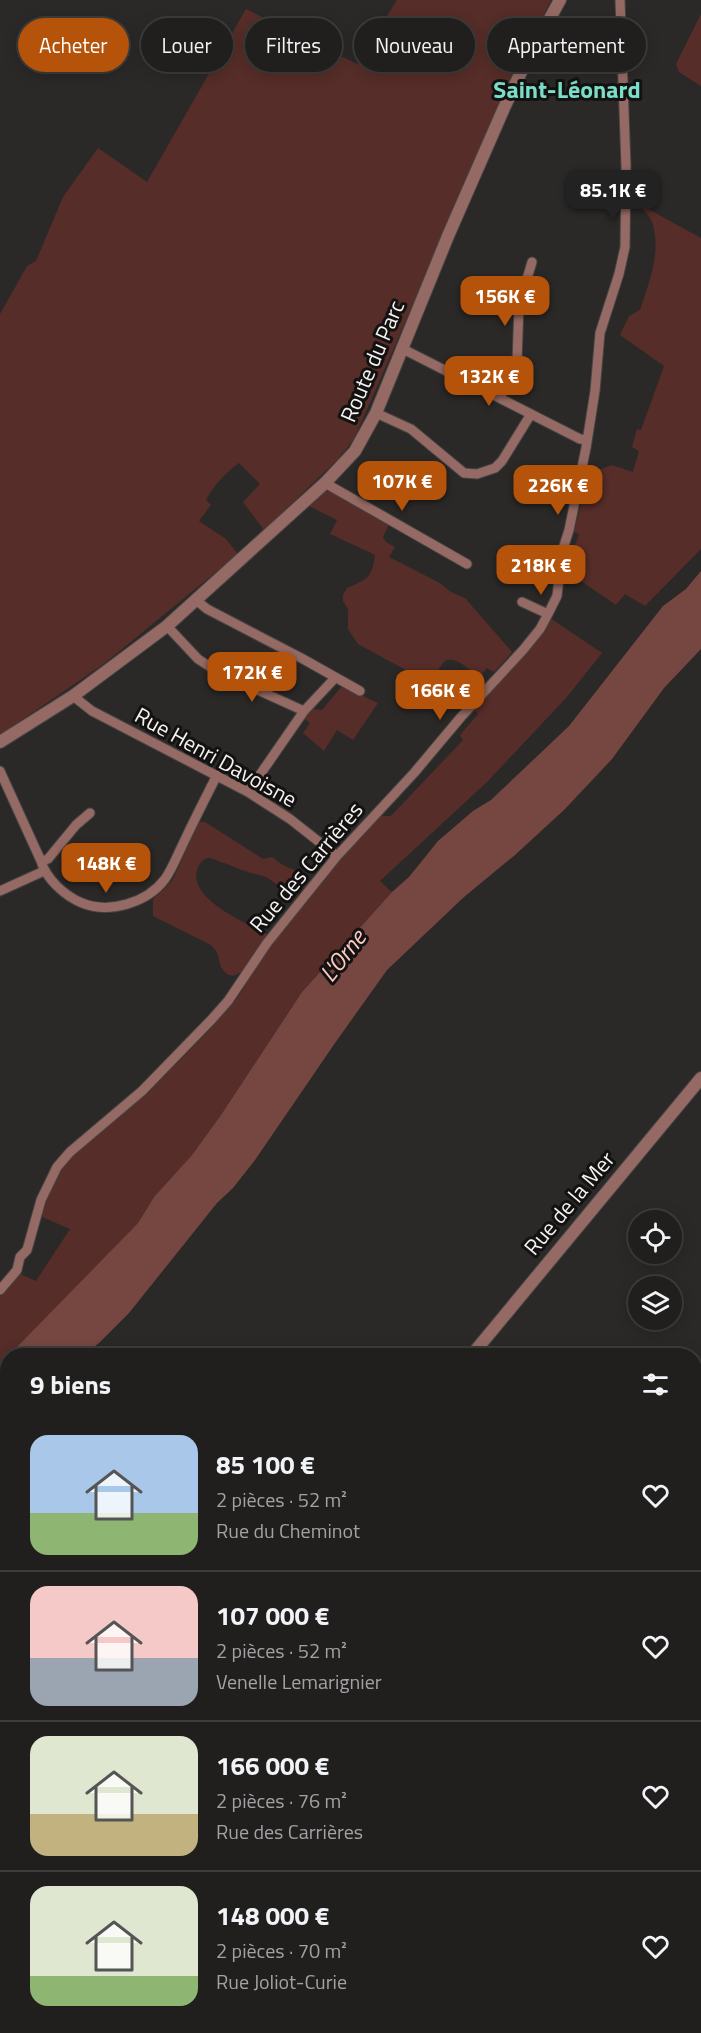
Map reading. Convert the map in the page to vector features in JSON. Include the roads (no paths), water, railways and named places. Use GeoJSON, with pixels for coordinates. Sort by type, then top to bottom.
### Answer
{"type":"FeatureCollection","features":[{"type":"Feature","properties":{"kind":"street","name":"Route du Parc"},"geometry":{"type":"LineString","coordinates":[[0,742],[73,696],[167,626],[325,483],[355,451],[376,413],[401,348],[504,108],[560,0]]}},
{"type":"Feature","properties":{"kind":"street","name":"Rue des Carrières"},"geometry":{"type":"LineString","coordinates":[[0,1290],[16,1270],[20,1257],[27,1250],[41,1200],[57,1167],[70,1152],[142,1091],[228,1001],[267,943],[337,856],[414,773],[460,717],[523,650],[540,629],[557,596],[562,552],[569,530],[595,392],[600,333],[619,274],[626,232],[626,155],[620,0]]}},
{"type":"Feature","properties":{"kind":"street"},"geometry":{"type":"LineString","coordinates":[[500,398],[517,362],[519,305],[532,262]]}},
{"type":"Feature","properties":{"kind":"street"},"geometry":{"type":"LineString","coordinates":[[401,348],[580,439],[587,440]]}},
{"type":"Feature","properties":{"kind":"street"},"geometry":{"type":"LineString","coordinates":[[376,413],[411,429],[464,473],[477,474],[495,468],[502,461],[531,414]]}},
{"type":"Feature","properties":{"kind":"street"},"geometry":{"type":"LineString","coordinates":[[325,483],[467,564]]}},
{"type":"Feature","properties":{"kind":"street"},"geometry":{"type":"LineString","coordinates":[[196,600],[207,609],[360,691]]}},
{"type":"Feature","properties":{"kind":"street"},"geometry":{"type":"LineString","coordinates":[[522,602],[548,614]]}},
{"type":"Feature","properties":{"kind":"street"},"geometry":{"type":"LineString","coordinates":[[167,626],[198,659],[218,672],[304,711]]}},
{"type":"Feature","properties":{"kind":"street"},"geometry":{"type":"LineString","coordinates":[[248,792],[304,711],[335,678]]}},
{"type":"Feature","properties":{"kind":"street","name":"Rue Henri Davoisne"},"geometry":{"type":"LineString","coordinates":[[73,696],[92,711],[248,792],[290,819],[337,856]]}},
{"type":"Feature","properties":{"kind":"street"},"geometry":{"type":"LineString","coordinates":[[0,771],[44,871],[77,901],[90,906],[115,907],[144,896],[165,880],[217,775]]}},
{"type":"Feature","properties":{"kind":"street"},"geometry":{"type":"LineString","coordinates":[[41,861],[48,859],[76,825],[90,813]]}},
{"type":"Feature","properties":{"kind":"street"},"geometry":{"type":"LineString","coordinates":[[0,891],[44,871]]}},
{"type":"Feature","properties":{"kind":"street","name":"Rue de la Mer"},"geometry":{"type":"LineString","coordinates":[[478,1348],[701,1078]]}},
{"type":"Feature","properties":{"kind":"water","name":"L'Orne"},"geometry":{"type":"Polygon","coordinates":[[[701,571],[701,649],[664,688],[612,759],[565,809],[515,855],[464,897],[387,970],[255,1160],[233,1188],[217,1203],[129,1313],[92,1348],[16,1348],[138,1223],[154,1197],[192,1155],[221,1115],[302,992],[392,892],[409,877],[438,841],[473,811],[491,800],[569,726],[663,606],[686,589],[701,571]]]}},
{"type":"Feature","properties":{"kind":"district","name":"Saint-Léonard"},"geometry":{"type":"Point","coordinates":[567,90]}}]}
